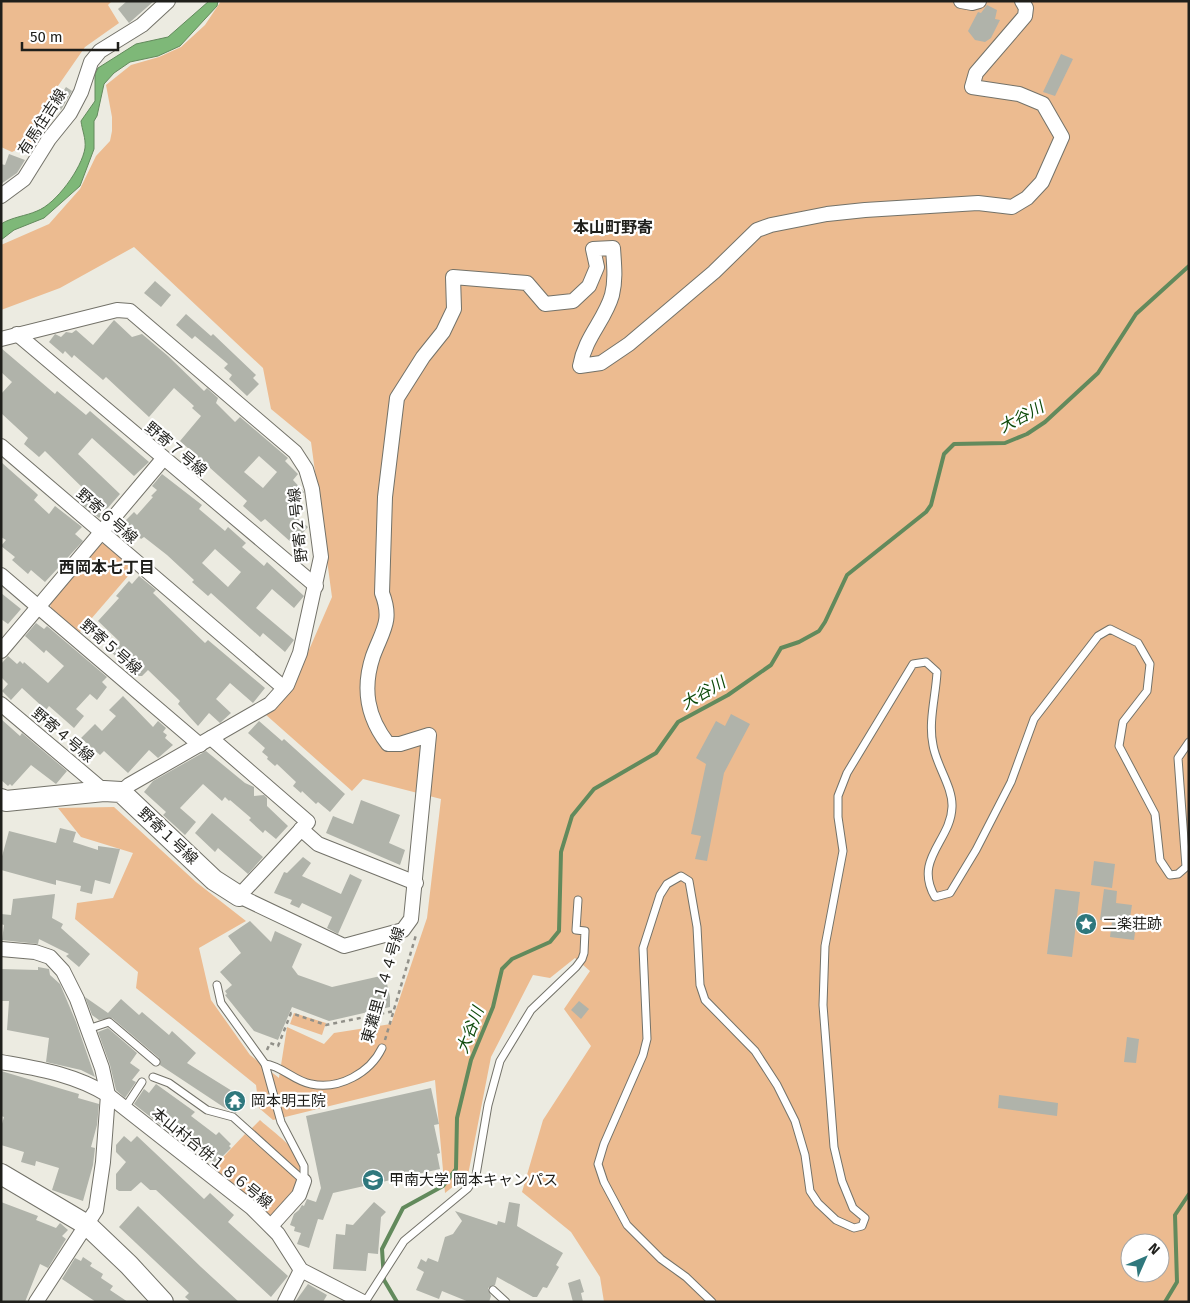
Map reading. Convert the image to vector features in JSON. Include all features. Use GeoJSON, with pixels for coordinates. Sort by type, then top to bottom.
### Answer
{"type":"FeatureCollection","features":[{"type":"Feature","properties":{"kind":"street","name":"有馬住吉線"},"geometry":{"type":"LineString","coordinates":[[1,196],[24,179],[49,139],[70,113],[81,92],[91,62],[100,51],[142,25],[168,1]]}},
{"type":"Feature","properties":{"kind":"street"},"geometry":{"type":"LineString","coordinates":[[961,1],[972,3],[979,1]]}},
{"type":"Feature","properties":{"kind":"street","name":"東灘里１４４号線"},"geometry":{"type":"LineString","coordinates":[[411,919],[416,883],[414,870],[429,735],[400,744],[388,744],[377,730],[368,708],[367,684],[373,657],[388,620],[388,607],[382,593],[385,497],[397,398],[423,357],[443,332],[454,310],[453,278],[527,283],[546,304],[572,301],[589,286],[597,267],[592,249],[613,248],[615,275],[612,297],[583,350],[580,366],[601,364],[629,344],[714,272],[757,230],[827,214],[865,210],[978,203],[1012,207],[1027,198],[1042,182],[1062,137],[1043,104],[1020,94],[972,87],[976,73],[1025,16],[1026,8],[1022,1]]}},
{"type":"Feature","properties":{"kind":"street","name":"野寄２号線"},"geometry":{"type":"LineString","coordinates":[[1,339],[117,310],[130,311],[294,452],[306,469],[312,489],[320,557],[316,586],[300,653],[284,688],[270,704],[129,785],[112,792]]}},
{"type":"Feature","properties":{"kind":"street","name":"野寄７号線"},"geometry":{"type":"LineString","coordinates":[[17,334],[316,586]]}},
{"type":"Feature","properties":{"kind":"street","name":"野寄６号線"},"geometry":{"type":"LineString","coordinates":[[1,446],[284,688]]}},
{"type":"Feature","properties":{"kind":"street"},"geometry":{"type":"LineString","coordinates":[[1,651],[163,459]]}},
{"type":"Feature","properties":{"kind":"street","name":"野寄５号線"},"geometry":{"type":"LineString","coordinates":[[1,575],[308,822],[301,829]]}},
{"type":"Feature","properties":{"kind":"street","name":"野寄４号線"},"geometry":{"type":"LineString","coordinates":[[1,704],[112,792]]}},
{"type":"Feature","properties":{"kind":"street"},"geometry":{"type":"LineString","coordinates":[[1,799],[6,801],[112,792]]}},
{"type":"Feature","properties":{"kind":"street","name":"野寄１号線"},"geometry":{"type":"LineString","coordinates":[[112,792],[214,880],[239,896]]}},
{"type":"Feature","properties":{"kind":"street"},"geometry":{"type":"LineString","coordinates":[[411,919],[403,930],[344,946],[239,896],[301,829],[318,844],[416,883]]}},
{"type":"Feature","properties":{"kind":"street"},"geometry":{"type":"LineString","coordinates":[[1,949],[35,952],[50,957],[63,971],[88,1029],[102,1068],[108,1095],[103,1162],[96,1210],[36,1302]]}},
{"type":"Feature","properties":{"kind":"street","name":"本山村合併１８６号線"},"geometry":{"type":"LineString","coordinates":[[1,1062],[51,1070],[87,1082],[108,1095],[252,1208],[271,1226],[301,1270],[364,1302]]}},
{"type":"Feature","properties":{"kind":"street"},"geometry":{"type":"LineString","coordinates":[[1,1174],[86,1225],[129,1265],[162,1302]]}},
{"type":"Feature","properties":{"kind":"street"},"geometry":{"type":"LineString","coordinates":[[271,1226],[299,1195],[304,1181]]}},
{"type":"Feature","properties":{"kind":"street"},"geometry":{"type":"LineString","coordinates":[[284,1302],[301,1270]]}},
{"type":"Feature","properties":{"kind":"lane"},"geometry":{"type":"LineString","coordinates":[[712,1302],[686,1277],[661,1259],[627,1225],[604,1182],[598,1164],[604,1144],[643,1055],[647,1039],[642,948],[660,895],[667,884],[681,876],[689,881],[697,927],[700,985],[705,1000],[754,1051],[777,1086],[795,1121],[805,1155],[810,1191],[818,1203],[836,1220],[854,1228],[862,1226],[865,1218],[853,1208],[842,1181],[834,1148],[824,1005],[825,946],[843,851],[838,818],[838,796],[847,773],[913,664],[926,662],[937,672],[932,745],[953,805],[950,821],[934,852],[929,870],[928,884],[935,897],[950,893],[976,850],[1011,782],[1034,719],[1098,636],[1110,628],[1138,643],[1150,664],[1147,691],[1123,722],[1120,746],[1155,814],[1160,860],[1170,875],[1178,874],[1186,867],[1178,758],[1189,742]]}},
{"type":"Feature","properties":{"kind":"lane"},"geometry":{"type":"LineString","coordinates":[[364,1302],[404,1241],[457,1200],[476,1175],[488,1105],[500,1061],[531,1010],[576,967],[584,953],[585,931],[576,930],[578,900]]}},
{"type":"Feature","properties":{"kind":"lane"},"geometry":{"type":"LineString","coordinates":[[217,985],[221,1004],[264,1062],[281,1122],[304,1166],[304,1181]]}},
{"type":"Feature","properties":{"kind":"lane"},"geometry":{"type":"LineString","coordinates":[[88,1029],[109,1022],[156,1062]]}},
{"type":"Feature","properties":{"kind":"lane","name":"東灘里１４４号線"},"geometry":{"type":"LineString","coordinates":[[264,1062],[310,1084],[334,1085],[352,1079],[378,1057],[382,1048]]}},
{"type":"Feature","properties":{"kind":"lane"},"geometry":{"type":"LineString","coordinates":[[154,1077],[169,1083],[207,1110],[232,1117],[304,1181]]}},
{"type":"Feature","properties":{"kind":"lane"},"geometry":{"type":"LineString","coordinates":[[125,1108],[142,1082]]}},
{"type":"Feature","properties":{"kind":"lane"},"geometry":{"type":"LineString","coordinates":[[493,1290],[506,1302]]}},
{"type":"Feature","properties":{"kind":"path","name":"東灘里１４４号線"},"geometry":{"type":"LineString","coordinates":[[382,1048],[417,931],[417,922],[411,919]]}},
{"type":"Feature","properties":{"kind":"path"},"geometry":{"type":"LineString","coordinates":[[264,1062],[270,1043],[278,1046],[290,1013],[326,1025],[394,1011]]}},
{"type":"Feature","properties":{"kind":"shaded area"},"geometry":{"type":"Polygon","coordinates":[[[1,1],[112,1],[108,5],[119,23],[85,47],[35,119],[42,130],[30,143],[12,152],[1,147],[1,1]]]}},
{"type":"Feature","properties":{"kind":"shaded area"},"geometry":{"type":"Polygon","coordinates":[[[209,1],[218,1],[217,6],[180,46],[158,56],[130,62],[114,73],[104,84],[97,116],[94,121],[94,149],[80,186],[44,218],[14,230],[1,240],[1,224],[33,213],[44,207],[60,193],[74,175],[85,148],[81,121],[95,101],[95,74],[98,68],[136,44],[168,37],[209,1]]]}},
{"type":"Feature","properties":{"kind":"shaded area"},"geometry":{"type":"Polygon","coordinates":[[[221,1],[1189,1],[1189,1302],[604,1302],[600,1277],[571,1232],[522,1192],[543,1120],[591,1046],[564,1009],[590,971],[575,958],[550,978],[533,975],[491,1057],[468,1175],[445,1193],[435,1080],[273,1120],[259,1108],[256,1085],[136,988],[138,972],[75,919],[77,903],[113,898],[133,853],[81,837],[58,808],[114,807],[196,882],[246,921],[199,948],[211,1000],[250,1055],[279,1078],[287,1027],[324,1044],[334,1033],[391,1024],[427,918],[441,799],[363,779],[352,791],[265,714],[292,689],[332,597],[311,442],[271,409],[263,368],[134,247],[60,288],[1,310],[1,245],[49,224],[80,189],[96,156],[110,141],[112,117],[106,85],[131,65],[159,57],[181,47],[205,25],[221,1]]]}},
{"type":"Feature","properties":{"kind":"shaded area"},"geometry":{"type":"Polygon","coordinates":[[[107,543],[135,568],[79,633],[51,609],[50,603],[100,544],[107,543]]]}},
{"type":"Feature","properties":{"kind":"shaded area"},"geometry":{"type":"Polygon","coordinates":[[[294,1013],[326,1023],[322,1035],[290,1024],[294,1013]]]}},
{"type":"Feature","properties":{"kind":"shaded area"},"geometry":{"type":"Polygon","coordinates":[[[260,1120],[293,1150],[300,1165],[300,1174],[250,1130],[260,1120]]]}},
{"type":"Feature","properties":{"kind":"shaded area"},"geometry":{"type":"Polygon","coordinates":[[[245,1134],[300,1181],[296,1194],[271,1220],[211,1170],[245,1134]]]}},
{"type":"Feature","properties":{"kind":"building"},"geometry":{"type":"Polygon","coordinates":[[[127,1],[154,1],[129,23],[118,9],[127,1]]]}},
{"type":"Feature","properties":{"kind":"building"},"geometry":{"type":"Polygon","coordinates":[[[987,5],[997,10],[995,19],[1000,20],[991,38],[985,42],[975,40],[968,31],[978,12],[981,13],[987,5]]]}},
{"type":"Feature","properties":{"kind":"building"},"geometry":{"type":"Polygon","coordinates":[[[1061,54],[1073,59],[1055,96],[1043,92],[1061,54]]]}},
{"type":"Feature","properties":{"kind":"building"},"geometry":{"type":"Polygon","coordinates":[[[66,87],[72,91],[61,110],[54,105],[66,87]]]}},
{"type":"Feature","properties":{"kind":"building"},"geometry":{"type":"Polygon","coordinates":[[[9,154],[25,160],[17,173],[1,184],[1,164],[5,165],[9,154]]]}},
{"type":"Feature","properties":{"kind":"building"},"geometry":{"type":"Polygon","coordinates":[[[155,281],[171,295],[161,307],[144,293],[155,281]]]}},
{"type":"Feature","properties":{"kind":"building"},"geometry":{"type":"Polygon","coordinates":[[[186,314],[211,336],[213,334],[256,375],[253,378],[259,384],[247,396],[229,379],[232,375],[224,368],[228,364],[195,336],[192,339],[176,325],[186,314]]]}},
{"type":"Feature","properties":{"kind":"building"},"geometry":{"type":"Polygon","coordinates":[[[114,320],[132,337],[142,334],[204,391],[207,388],[218,398],[216,403],[235,422],[240,417],[288,458],[285,461],[298,474],[293,480],[304,492],[288,510],[308,527],[293,544],[265,519],[261,522],[243,506],[247,501],[180,441],[201,416],[192,408],[194,406],[174,388],[149,417],[106,377],[103,380],[74,355],[72,358],[65,351],[63,354],[49,342],[55,334],[61,337],[66,332],[72,333],[76,330],[93,345],[114,320]],[[259,456],[244,472],[263,488],[277,472],[259,456]]]}},
{"type":"Feature","properties":{"kind":"building"},"geometry":{"type":"Polygon","coordinates":[[[1,348],[55,394],[57,391],[86,415],[90,411],[149,462],[134,476],[92,438],[78,454],[120,494],[99,518],[83,505],[91,496],[45,451],[39,457],[24,444],[28,438],[1,413],[1,394],[12,382],[1,372],[1,348]]]}},
{"type":"Feature","properties":{"kind":"building"},"geometry":{"type":"Polygon","coordinates":[[[1,462],[38,495],[34,500],[49,514],[55,506],[82,527],[75,534],[83,541],[45,582],[31,570],[28,574],[12,560],[15,557],[1,546],[6,540],[1,537],[1,462]]]}},
{"type":"Feature","properties":{"kind":"building"},"geometry":{"type":"Polygon","coordinates":[[[162,474],[202,505],[199,509],[225,531],[228,527],[246,543],[242,547],[264,566],[267,562],[304,596],[294,608],[272,589],[256,608],[294,640],[285,652],[263,633],[260,637],[211,593],[208,596],[167,555],[144,537],[141,539],[124,522],[134,512],[137,515],[153,497],[151,496],[157,490],[152,486],[162,474]],[[215,549],[202,563],[228,587],[241,572],[215,549]]]}},
{"type":"Feature","properties":{"kind":"building"},"geometry":{"type":"Polygon","coordinates":[[[139,576],[156,590],[153,593],[205,643],[208,640],[265,688],[253,703],[230,683],[216,699],[231,713],[220,723],[209,713],[198,726],[178,704],[180,701],[148,670],[142,676],[138,676],[111,652],[120,642],[98,621],[119,598],[116,596],[129,581],[132,584],[139,576]]]}},
{"type":"Feature","properties":{"kind":"building"},"geometry":{"type":"Polygon","coordinates":[[[1,593],[21,609],[8,624],[1,619],[1,593]]]}},
{"type":"Feature","properties":{"kind":"building"},"geometry":{"type":"Polygon","coordinates":[[[36,623],[44,629],[47,626],[107,677],[102,682],[107,687],[97,700],[90,694],[76,709],[84,716],[74,728],[49,706],[46,710],[22,688],[11,700],[2,691],[8,684],[1,677],[1,664],[8,656],[17,664],[20,661],[23,664],[24,662],[48,683],[64,666],[46,650],[44,653],[25,636],[36,623]]]}},
{"type":"Feature","properties":{"kind":"building"},"geometry":{"type":"Polygon","coordinates":[[[123,696],[153,727],[158,721],[166,728],[163,732],[167,735],[165,738],[173,745],[158,758],[149,750],[128,773],[104,751],[100,755],[81,738],[95,724],[102,731],[116,716],[109,710],[123,696]]]}},
{"type":"Feature","properties":{"kind":"building"},"geometry":{"type":"Polygon","coordinates":[[[731,714],[750,724],[724,773],[707,861],[695,859],[701,836],[691,834],[706,764],[696,758],[716,721],[725,726],[731,714]]]}},
{"type":"Feature","properties":{"kind":"building"},"geometry":{"type":"Polygon","coordinates":[[[1,719],[20,736],[22,733],[67,771],[56,784],[31,765],[12,786],[10,784],[8,786],[1,780],[1,719]]]}},
{"type":"Feature","properties":{"kind":"building"},"geometry":{"type":"Polygon","coordinates":[[[259,721],[282,741],[284,739],[345,794],[330,812],[318,802],[316,804],[302,791],[301,793],[293,786],[296,782],[277,764],[275,766],[267,759],[268,757],[262,752],[265,748],[248,733],[259,721]]]}},
{"type":"Feature","properties":{"kind":"building"},"geometry":{"type":"Polygon","coordinates":[[[206,751],[245,783],[254,787],[254,796],[264,795],[267,798],[267,806],[288,826],[276,839],[265,830],[263,833],[249,820],[251,818],[230,800],[225,797],[222,801],[203,784],[180,808],[196,822],[185,835],[163,815],[166,812],[144,792],[153,781],[206,751]]]}},
{"type":"Feature","properties":{"kind":"building"},"geometry":{"type":"Polygon","coordinates":[[[361,800],[400,815],[389,843],[405,850],[400,865],[326,833],[333,816],[353,824],[361,800]]]}},
{"type":"Feature","properties":{"kind":"building"},"geometry":{"type":"Polygon","coordinates":[[[212,813],[263,857],[248,874],[218,848],[215,852],[195,833],[212,813]]]}},
{"type":"Feature","properties":{"kind":"building"},"geometry":{"type":"Polygon","coordinates":[[[60,828],[76,832],[73,842],[98,850],[98,846],[120,849],[110,884],[95,880],[92,894],[80,891],[81,886],[56,880],[56,885],[1,870],[1,860],[9,831],[56,843],[60,828]]]}},
{"type":"Feature","properties":{"kind":"building"},"geometry":{"type":"Polygon","coordinates":[[[303,857],[311,863],[302,876],[341,894],[350,874],[362,880],[338,934],[327,928],[332,917],[302,903],[299,908],[290,904],[292,900],[274,893],[284,872],[287,873],[303,857]]]}},
{"type":"Feature","properties":{"kind":"building"},"geometry":{"type":"Polygon","coordinates":[[[1094,861],[1115,864],[1112,888],[1091,885],[1094,861]]]}},
{"type":"Feature","properties":{"kind":"building"},"geometry":{"type":"Polygon","coordinates":[[[1055,889],[1080,892],[1072,957],[1047,954],[1055,889]]]}},
{"type":"Feature","properties":{"kind":"building"},"geometry":{"type":"Polygon","coordinates":[[[1104,889],[1117,891],[1116,903],[1132,905],[1129,924],[1136,925],[1134,940],[1110,937],[1112,921],[1100,920],[1104,889]]]}},
{"type":"Feature","properties":{"kind":"building"},"geometry":{"type":"Polygon","coordinates":[[[55,894],[52,918],[63,924],[61,928],[90,954],[79,967],[66,956],[69,954],[39,939],[38,944],[2,940],[4,925],[1,924],[1,914],[11,915],[13,899],[55,894]]]}},
{"type":"Feature","properties":{"kind":"building"},"geometry":{"type":"Polygon","coordinates":[[[250,921],[271,942],[275,931],[302,944],[292,967],[298,975],[332,987],[385,975],[390,997],[390,1007],[329,1021],[292,1007],[278,1040],[254,1031],[225,995],[227,994],[225,991],[232,985],[220,972],[241,953],[228,936],[250,921]]]}},
{"type":"Feature","properties":{"kind":"building"},"geometry":{"type":"Polygon","coordinates":[[[38,967],[49,969],[50,975],[60,984],[76,1022],[95,1077],[81,1070],[46,1062],[49,1038],[7,1030],[9,1001],[1,1001],[1,969],[38,970],[38,967]]]}},
{"type":"Feature","properties":{"kind":"building"},"geometry":{"type":"Polygon","coordinates":[[[85,997],[108,1013],[121,999],[139,1015],[142,1012],[169,1035],[172,1031],[196,1053],[187,1063],[245,1099],[236,1113],[228,1110],[160,1065],[159,1058],[112,1018],[99,1020],[92,1015],[85,997]]]}},
{"type":"Feature","properties":{"kind":"building"},"geometry":{"type":"Polygon","coordinates":[[[579,1001],[589,1009],[581,1019],[571,1010],[579,1001]]]}},
{"type":"Feature","properties":{"kind":"building"},"geometry":{"type":"Polygon","coordinates":[[[108,1028],[137,1053],[130,1063],[140,1070],[132,1080],[136,1082],[125,1098],[116,1090],[110,1065],[98,1032],[108,1028]]]}},
{"type":"Feature","properties":{"kind":"building"},"geometry":{"type":"Polygon","coordinates":[[[1127,1037],[1139,1039],[1136,1063],[1124,1062],[1127,1037]]]}},
{"type":"Feature","properties":{"kind":"building"},"geometry":{"type":"Polygon","coordinates":[[[1,1071],[79,1094],[78,1098],[99,1104],[97,1125],[91,1147],[95,1148],[93,1165],[83,1201],[52,1190],[59,1168],[36,1161],[35,1166],[21,1162],[24,1152],[1,1145],[1,1127],[4,1117],[1,1116],[1,1071]]]}},
{"type":"Feature","properties":{"kind":"building"},"geometry":{"type":"Polygon","coordinates":[[[156,1084],[195,1112],[191,1116],[216,1135],[219,1132],[231,1144],[229,1146],[231,1148],[214,1165],[189,1139],[187,1142],[178,1134],[176,1137],[134,1104],[144,1089],[149,1093],[156,1084]]]}},
{"type":"Feature","properties":{"kind":"building"},"geometry":{"type":"Polygon","coordinates":[[[431,1088],[439,1124],[434,1125],[440,1153],[437,1154],[440,1169],[333,1193],[323,1220],[318,1219],[309,1248],[297,1244],[301,1233],[294,1231],[295,1227],[290,1225],[294,1214],[302,1205],[304,1206],[307,1199],[316,1202],[321,1188],[306,1116],[431,1088]]]}},
{"type":"Feature","properties":{"kind":"building"},"geometry":{"type":"Polygon","coordinates":[[[999,1095],[1058,1103],[1057,1116],[998,1108],[999,1095]]]}},
{"type":"Feature","properties":{"kind":"building"},"geometry":{"type":"Polygon","coordinates":[[[124,1136],[131,1142],[137,1136],[204,1199],[210,1193],[234,1215],[228,1222],[288,1276],[271,1297],[156,1190],[150,1190],[141,1182],[131,1191],[119,1191],[116,1189],[116,1174],[126,1162],[116,1152],[116,1145],[124,1136]]]}},
{"type":"Feature","properties":{"kind":"building"},"geometry":{"type":"Polygon","coordinates":[[[1,1202],[38,1216],[36,1220],[56,1228],[60,1223],[68,1230],[62,1236],[66,1239],[48,1268],[40,1264],[25,1302],[1,1302],[1,1202]]]}},
{"type":"Feature","properties":{"kind":"building"},"geometry":{"type":"Polygon","coordinates":[[[374,1202],[386,1212],[381,1217],[378,1254],[368,1253],[366,1271],[333,1269],[336,1234],[345,1235],[346,1224],[353,1225],[374,1202]]]}},
{"type":"Feature","properties":{"kind":"building"},"geometry":{"type":"Polygon","coordinates":[[[509,1202],[520,1204],[517,1226],[563,1253],[556,1265],[559,1267],[547,1288],[543,1287],[537,1297],[533,1297],[497,1277],[495,1285],[488,1288],[491,1296],[489,1302],[469,1302],[442,1291],[439,1299],[416,1290],[424,1272],[417,1268],[421,1259],[426,1262],[428,1258],[438,1262],[445,1237],[453,1234],[462,1221],[455,1211],[497,1225],[498,1221],[505,1223],[509,1202]]]}},
{"type":"Feature","properties":{"kind":"building"},"geometry":{"type":"Polygon","coordinates":[[[138,1206],[239,1302],[191,1302],[185,1297],[189,1293],[119,1227],[138,1206]]]}},
{"type":"Feature","properties":{"kind":"building"},"geometry":{"type":"Polygon","coordinates":[[[83,1257],[92,1263],[90,1266],[103,1274],[101,1278],[113,1286],[110,1290],[128,1302],[96,1302],[62,1279],[75,1258],[81,1261],[83,1257]]]}},
{"type":"Feature","properties":{"kind":"building"},"geometry":{"type":"Polygon","coordinates":[[[580,1279],[584,1292],[581,1293],[583,1302],[573,1302],[568,1283],[580,1279]]]}},
{"type":"Feature","properties":{"kind":"building"},"geometry":{"type":"Polygon","coordinates":[[[308,1284],[327,1295],[323,1302],[295,1302],[308,1284]]]}},
{"type":"Feature","properties":{"kind":"waterway","name":"大谷川"},"geometry":{"type":"LineString","coordinates":[[397,1302],[384,1280],[382,1249],[403,1208],[443,1186],[456,1169],[457,1118],[471,1060],[493,1007],[502,969],[512,959],[550,942],[559,931],[561,852],[572,816],[594,789],[656,753],[678,722],[728,695],[771,665],[781,648],[799,642],[819,631],[847,575],[926,512],[931,505],[944,454],[954,444],[1005,443],[1027,434],[1045,422],[1098,373],[1136,314],[1189,266]]}},
{"type":"Feature","properties":{"kind":"waterway"},"geometry":{"type":"LineString","coordinates":[[1165,1302],[1177,1282],[1175,1215],[1189,1194]]}},
{"type":"Feature","properties":{"kind":"place","name":"二楽荘跡"},"geometry":{"type":"Point","coordinates":[1086,924]}},
{"type":"Feature","properties":{"kind":"place","name":"岡本明王院"},"geometry":{"type":"Point","coordinates":[235,1101]}},
{"type":"Feature","properties":{"kind":"place","name":"甲南大学 岡本キャンパス"},"geometry":{"type":"Point","coordinates":[373,1180]}},
{"type":"Feature","properties":{"kind":"district","name":"本山町野寄"},"geometry":{"type":"Point","coordinates":[613,227]}},
{"type":"Feature","properties":{"kind":"district","name":"西岡本七丁目"},"geometry":{"type":"Point","coordinates":[107,567]}}]}
